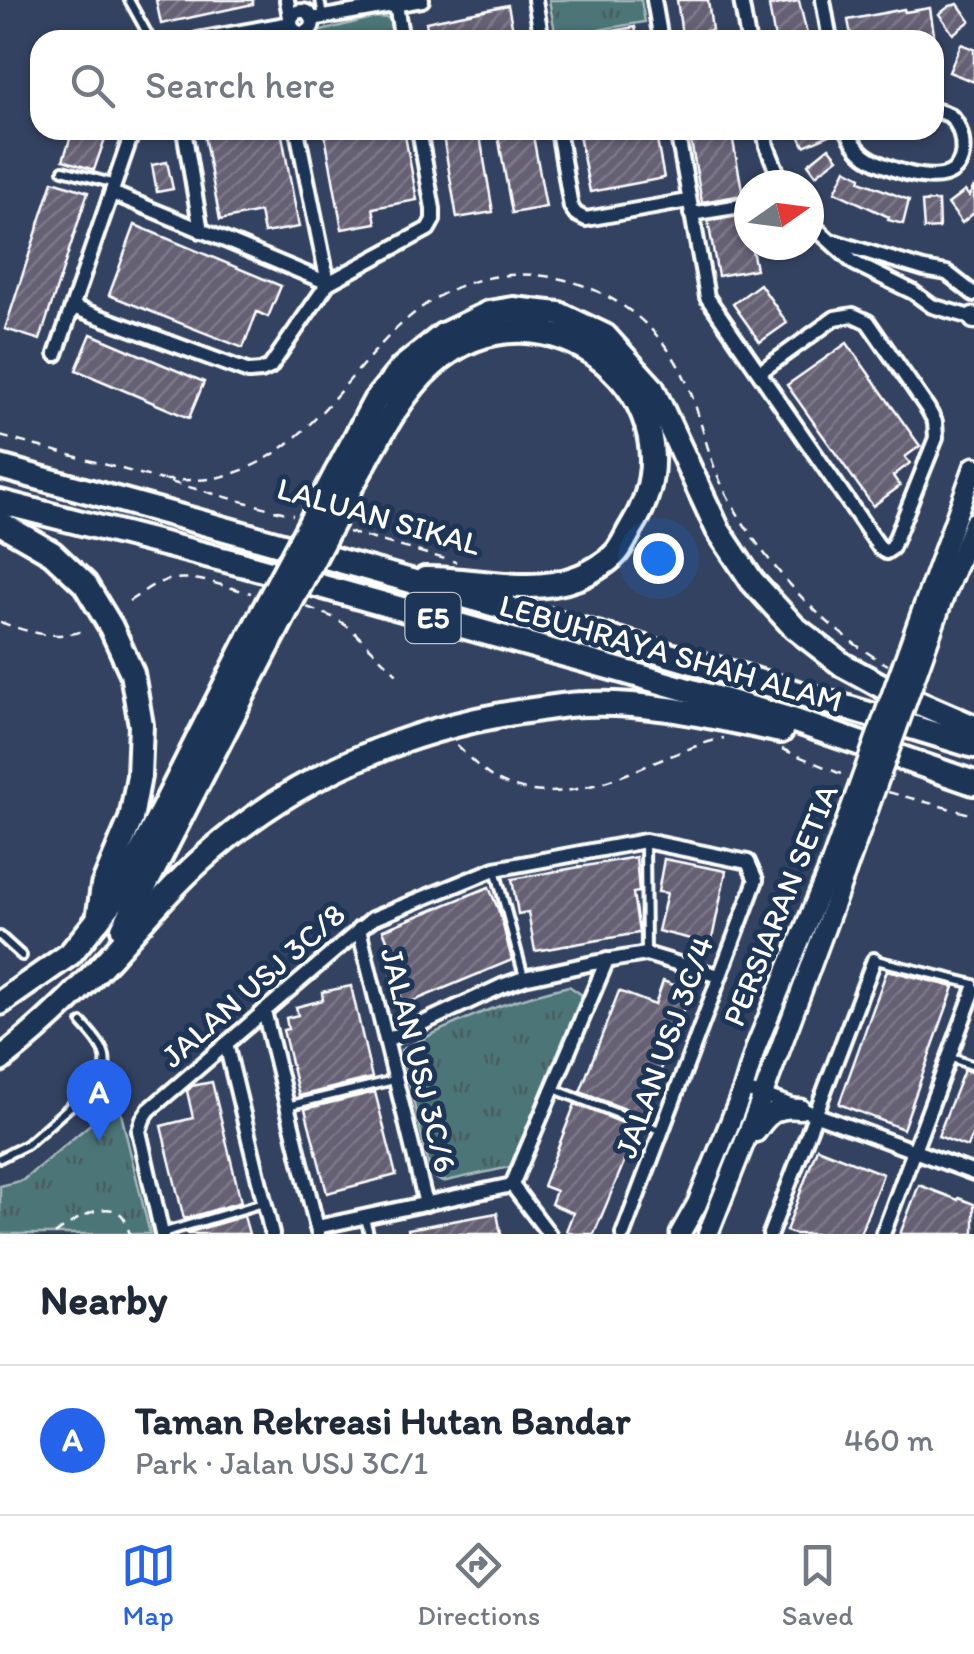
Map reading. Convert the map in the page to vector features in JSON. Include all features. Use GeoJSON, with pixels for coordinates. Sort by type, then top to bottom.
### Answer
{"type":"FeatureCollection","features":[{"type":"Feature","properties":{"kind":"highway"},"geometry":{"type":"LineString","coordinates":[[0,1003],[70,954],[122,890],[344,479],[375,401],[402,368],[443,334],[489,313],[513,309],[559,314],[605,336],[652,388],[718,530],[752,581],[794,627],[843,665],[974,727]]}},
{"type":"Feature","properties":{"kind":"highway"},"geometry":{"type":"LineString","coordinates":[[344,479],[409,390],[434,364],[463,344],[496,332],[539,331],[588,349],[628,384],[649,428],[652,472],[643,510],[614,556],[577,578],[534,587],[453,578],[402,580]]}},
{"type":"Feature","properties":{"kind":"highway","name":"LEBUHRAYA SHAH ALAM"},"geometry":{"type":"LineString","coordinates":[[0,466],[974,746]]}},
{"type":"Feature","properties":{"kind":"highway","name":"LEBUHRAYA SHAH ALAM"},"geometry":{"type":"LineString","coordinates":[[0,502],[283,576],[771,714],[974,783]]}},
{"type":"Feature","properties":{"kind":"highway"},"geometry":{"type":"LineString","coordinates":[[0,523],[52,553],[85,584],[112,627],[132,673],[141,725],[139,776],[131,819],[103,886],[98,920]]}},
{"type":"Feature","properties":{"kind":"highway"},"geometry":{"type":"LineString","coordinates":[[108,959],[260,640]]}},
{"type":"Feature","properties":{"kind":"highway"},"geometry":{"type":"LineString","coordinates":[[0,1060],[54,1015],[170,889],[268,808],[359,757],[432,730],[514,713],[585,704],[659,707],[863,744]]}},
{"type":"Feature","properties":{"kind":"main road"},"geometry":{"type":"LineString","coordinates":[[936,596],[974,467]]}},
{"type":"Feature","properties":{"kind":"main road"},"geometry":{"type":"LineString","coordinates":[[936,596],[974,522]]}},
{"type":"Feature","properties":{"kind":"main road","name":"PERSIARAN SETIA"},"geometry":{"type":"LineString","coordinates":[[708,1234],[779,1053],[837,872],[936,596]]}},
{"type":"Feature","properties":{"kind":"main road","name":"PERSIARAN SETIA"},"geometry":{"type":"LineString","coordinates":[[680,1234],[697,1204],[756,1047],[837,872]]}},
{"type":"Feature","properties":{"kind":"main road"},"geometry":{"type":"LineString","coordinates":[[779,1053],[781,1092],[807,1112]]}},
{"type":"Feature","properties":{"kind":"main road"},"geometry":{"type":"LineString","coordinates":[[742,1150],[772,1112],[781,1108],[807,1112]]}},
{"type":"Feature","properties":{"kind":"street"},"geometry":{"type":"LineString","coordinates":[[287,0],[291,23],[296,30]]}},
{"type":"Feature","properties":{"kind":"street"},"geometry":{"type":"LineString","coordinates":[[309,0],[318,18]]}},
{"type":"Feature","properties":{"kind":"street"},"geometry":{"type":"LineString","coordinates":[[307,30],[318,18],[422,0]]}},
{"type":"Feature","properties":{"kind":"street"},"geometry":{"type":"LineString","coordinates":[[535,0],[540,30]]}},
{"type":"Feature","properties":{"kind":"street"},"geometry":{"type":"LineString","coordinates":[[654,0],[660,30]]}},
{"type":"Feature","properties":{"kind":"street"},"geometry":{"type":"LineString","coordinates":[[741,0],[746,30]]}},
{"type":"Feature","properties":{"kind":"street"},"geometry":{"type":"LineString","coordinates":[[828,30],[823,1],[840,0]]}},
{"type":"Feature","properties":{"kind":"street"},"geometry":{"type":"LineString","coordinates":[[396,4],[400,30]]}},
{"type":"Feature","properties":{"kind":"street"},"geometry":{"type":"LineString","coordinates":[[252,30],[291,23]]}},
{"type":"Feature","properties":{"kind":"street"},"geometry":{"type":"LineString","coordinates":[[852,140],[868,157],[918,177],[939,176],[953,171],[962,158],[958,124],[944,113]]}},
{"type":"Feature","properties":{"kind":"street"},"geometry":{"type":"LineString","coordinates":[[56,354],[130,140]]}},
{"type":"Feature","properties":{"kind":"street"},"geometry":{"type":"LineString","coordinates":[[186,140],[201,231]]}},
{"type":"Feature","properties":{"kind":"street"},"geometry":{"type":"LineString","coordinates":[[299,140],[328,284]]}},
{"type":"Feature","properties":{"kind":"street"},"geometry":{"type":"LineString","coordinates":[[73,307],[249,372],[270,367],[328,284],[428,228],[433,209],[421,140]]}},
{"type":"Feature","properties":{"kind":"street"},"geometry":{"type":"LineString","coordinates":[[560,140],[571,207],[586,219],[734,205]]}},
{"type":"Feature","properties":{"kind":"street"},"geometry":{"type":"LineString","coordinates":[[679,140],[708,296],[880,548],[886,552],[892,548],[936,438],[928,409],[868,322],[853,315],[836,318],[760,372]]}},
{"type":"Feature","properties":{"kind":"street"},"geometry":{"type":"LineString","coordinates":[[766,140],[776,170]]}},
{"type":"Feature","properties":{"kind":"street"},"geometry":{"type":"LineString","coordinates":[[114,189],[201,231],[328,284]]}},
{"type":"Feature","properties":{"kind":"street"},"geometry":{"type":"LineString","coordinates":[[824,236],[854,263],[914,292],[932,306],[974,318]]}},
{"type":"Feature","properties":{"kind":"street"},"geometry":{"type":"LineString","coordinates":[[828,240],[947,273],[974,294]]}},
{"type":"Feature","properties":{"kind":"street","name":"JALAN USJ 3C/8"},"geometry":{"type":"LineString","coordinates":[[162,1234],[139,1131],[149,1110],[372,919],[495,868],[645,841],[748,862],[756,880]]}},
{"type":"Feature","properties":{"kind":"street","name":"JALAN USJ 3C/4"},"geometry":{"type":"LineString","coordinates":[[623,1234],[756,880]]}},
{"type":"Feature","properties":{"kind":"street","name":"JALAN USJ 3C/6"},"geometry":{"type":"LineString","coordinates":[[360,929],[426,1204]]}},
{"type":"Feature","properties":{"kind":"street"},"geometry":{"type":"LineString","coordinates":[[387,1040],[524,978],[607,960],[646,954],[719,976]]}},
{"type":"Feature","properties":{"kind":"street"},"geometry":{"type":"LineString","coordinates":[[512,1185],[607,960]]}},
{"type":"Feature","properties":{"kind":"street"},"geometry":{"type":"LineString","coordinates":[[770,1234],[807,1112],[874,960]]}},
{"type":"Feature","properties":{"kind":"street"},"geometry":{"type":"LineString","coordinates":[[883,1234],[974,987]]}},
{"type":"Feature","properties":{"kind":"street"},"geometry":{"type":"LineString","coordinates":[[264,1011],[318,1230],[512,1185]]}},
{"type":"Feature","properties":{"kind":"street"},"geometry":{"type":"LineString","coordinates":[[226,1044],[272,1234]]}},
{"type":"Feature","properties":{"kind":"street"},"geometry":{"type":"LineString","coordinates":[[743,1090],[974,1173]]}},
{"type":"Feature","properties":{"kind":"street"},"geometry":{"type":"LineString","coordinates":[[512,1185],[549,1234]]}},
{"type":"Feature","properties":{"kind":"lane"},"geometry":{"type":"LineString","coordinates":[[129,0],[146,30]]}},
{"type":"Feature","properties":{"kind":"lane"},"geometry":{"type":"LineString","coordinates":[[318,18],[320,0]]}},
{"type":"Feature","properties":{"kind":"lane"},"geometry":{"type":"LineString","coordinates":[[63,170],[114,189]]}},
{"type":"Feature","properties":{"kind":"lane"},"geometry":{"type":"LineString","coordinates":[[645,841],[646,954]]}},
{"type":"Feature","properties":{"kind":"lane"},"geometry":{"type":"LineString","coordinates":[[495,868],[524,978]]}},
{"type":"Feature","properties":{"kind":"lane"},"geometry":{"type":"LineString","coordinates":[[0,936],[22,956]]}},
{"type":"Feature","properties":{"kind":"lane"},"geometry":{"type":"LineString","coordinates":[[874,960],[974,987]]}},
{"type":"Feature","properties":{"kind":"lane"},"geometry":{"type":"LineString","coordinates":[[0,1158],[26,1145],[100,1081],[107,1063],[99,1042],[82,1023]]}},
{"type":"Feature","properties":{"kind":"lane"},"geometry":{"type":"LineString","coordinates":[[0,1070],[22,1044]]}},
{"type":"Feature","properties":{"kind":"lane"},"geometry":{"type":"LineString","coordinates":[[949,1057],[974,1066]]}},
{"type":"Feature","properties":{"kind":"lane"},"geometry":{"type":"LineString","coordinates":[[287,1106],[396,1079]]}},
{"type":"Feature","properties":{"kind":"lane"},"geometry":{"type":"LineString","coordinates":[[553,1089],[662,1130]]}},
{"type":"Feature","properties":{"kind":"lane"},"geometry":{"type":"LineString","coordinates":[[162,1234],[264,1202]]}},
{"type":"Feature","properties":{"kind":"lane"},"geometry":{"type":"LineString","coordinates":[[365,1217],[369,1234]]}},
{"type":"Feature","properties":{"kind":"path","name":"LALUAN SIKAL"},"geometry":{"type":"LineString","coordinates":[[162,480],[215,478],[263,460],[299,436],[389,334],[415,310],[442,294],[475,280],[551,275],[615,299],[664,344],[686,382],[720,482],[750,532],[810,606],[870,655],[887,664]]}},
{"type":"Feature","properties":{"kind":"path","name":"LALUAN SIKAL"},"geometry":{"type":"LineString","coordinates":[[0,436],[300,518]]}},
{"type":"Feature","properties":{"kind":"path","name":"LALUAN SIKAL"},"geometry":{"type":"LineString","coordinates":[[336,529],[466,564]]}},
{"type":"Feature","properties":{"kind":"path"},"geometry":{"type":"LineString","coordinates":[[0,622],[54,636],[83,631]]}},
{"type":"Feature","properties":{"kind":"path"},"geometry":{"type":"LineString","coordinates":[[457,746],[495,780],[522,790],[551,794],[596,784],[731,737],[716,731]]}},
{"type":"Feature","properties":{"kind":"path"},"geometry":{"type":"LineString","coordinates":[[782,749],[858,781]]}},
{"type":"Feature","properties":{"kind":"path"},"geometry":{"type":"LineString","coordinates":[[886,792],[974,815]]}},
{"type":"Feature","properties":{"kind":"path"},"geometry":{"type":"LineString","coordinates":[[56,1234],[78,1218],[108,1210],[124,1218],[130,1234]]}},
{"type":"Feature","properties":{"kind":"green space"},"geometry":{"type":"Polygon","coordinates":[[[549,0],[641,0],[645,22],[598,30],[555,30],[549,0]]]}},
{"type":"Feature","properties":{"kind":"green space"},"geometry":{"type":"Polygon","coordinates":[[[375,17],[389,18],[392,30],[325,30],[375,17]]]}},
{"type":"Feature","properties":{"kind":"green space"},"geometry":{"type":"Polygon","coordinates":[[[569,986],[582,995],[510,1167],[442,1182],[431,1175],[401,1050],[483,1012],[569,986]]]}},
{"type":"Feature","properties":{"kind":"green space"},"geometry":{"type":"Polygon","coordinates":[[[118,1101],[150,1234],[0,1234],[0,1186],[23,1180],[118,1101]]]}},
{"type":"Feature","properties":{"kind":"building"},"geometry":{"type":"Polygon","coordinates":[[[156,0],[253,0],[253,4],[161,24],[156,0]]]}},
{"type":"Feature","properties":{"kind":"building"},"geometry":{"type":"Polygon","coordinates":[[[677,0],[708,0],[712,30],[681,30],[677,0]]]}},
{"type":"Feature","properties":{"kind":"building"},"geometry":{"type":"Polygon","coordinates":[[[799,1],[806,30],[773,30],[769,6],[799,1]]]}},
{"type":"Feature","properties":{"kind":"building"},"geometry":{"type":"Polygon","coordinates":[[[958,4],[970,21],[953,34],[939,14],[958,4]]]}},
{"type":"Feature","properties":{"kind":"building"},"geometry":{"type":"Polygon","coordinates":[[[508,5],[513,30],[427,30],[426,22],[508,5]]]}},
{"type":"Feature","properties":{"kind":"building"},"geometry":{"type":"Polygon","coordinates":[[[930,8],[933,30],[850,30],[848,20],[904,9],[905,12],[930,8]]]}},
{"type":"Feature","properties":{"kind":"building"},"geometry":{"type":"Polygon","coordinates":[[[961,44],[974,49],[974,82],[949,72],[961,44]]]}},
{"type":"Feature","properties":{"kind":"building"},"geometry":{"type":"Polygon","coordinates":[[[70,140],[104,140],[94,170],[63,160],[70,140]]]}},
{"type":"Feature","properties":{"kind":"building"},"geometry":{"type":"Polygon","coordinates":[[[205,140],[283,140],[299,227],[264,233],[260,212],[220,220],[205,140]]]}},
{"type":"Feature","properties":{"kind":"building"},"geometry":{"type":"Polygon","coordinates":[[[326,140],[406,140],[417,200],[373,208],[376,223],[342,229],[326,140]]]}},
{"type":"Feature","properties":{"kind":"building"},"geometry":{"type":"Polygon","coordinates":[[[444,140],[481,140],[493,212],[457,218],[444,140]]]}},
{"type":"Feature","properties":{"kind":"building"},"geometry":{"type":"Polygon","coordinates":[[[499,140],[534,140],[546,207],[512,213],[499,140]]]}},
{"type":"Feature","properties":{"kind":"building"},"geometry":{"type":"Polygon","coordinates":[[[580,140],[657,140],[664,178],[590,192],[580,140]]]}},
{"type":"Feature","properties":{"kind":"building"},"geometry":{"type":"Polygon","coordinates":[[[691,140],[733,140],[738,170],[734,170],[734,197],[702,202],[691,140]]]}},
{"type":"Feature","properties":{"kind":"building"},"geometry":{"type":"Polygon","coordinates":[[[829,147],[838,158],[822,170],[812,170],[808,164],[829,147]]]}},
{"type":"Feature","properties":{"kind":"building"},"geometry":{"type":"Polygon","coordinates":[[[167,162],[173,189],[157,192],[152,165],[167,162]]]}},
{"type":"Feature","properties":{"kind":"building"},"geometry":{"type":"Polygon","coordinates":[[[846,169],[861,177],[860,181],[909,200],[903,224],[835,192],[846,169]]]}},
{"type":"Feature","properties":{"kind":"building"},"geometry":{"type":"Polygon","coordinates":[[[53,181],[88,192],[40,340],[5,329],[53,181]]]}},
{"type":"Feature","properties":{"kind":"building"},"geometry":{"type":"Polygon","coordinates":[[[974,186],[974,213],[962,223],[948,204],[965,191],[969,196],[974,186]]]}},
{"type":"Feature","properties":{"kind":"building"},"geometry":{"type":"Polygon","coordinates":[[[938,201],[939,228],[924,229],[922,202],[938,201]]]}},
{"type":"Feature","properties":{"kind":"building"},"geometry":{"type":"Polygon","coordinates":[[[734,217],[734,260],[754,260],[756,269],[718,276],[708,221],[734,217]]]}},
{"type":"Feature","properties":{"kind":"building"},"geometry":{"type":"Polygon","coordinates":[[[135,225],[281,286],[268,317],[257,312],[243,348],[109,295],[135,225]]]}},
{"type":"Feature","properties":{"kind":"building"},"geometry":{"type":"Polygon","coordinates":[[[760,284],[787,323],[760,342],[733,304],[760,284]]]}},
{"type":"Feature","properties":{"kind":"building"},"geometry":{"type":"Polygon","coordinates":[[[91,334],[204,382],[189,418],[76,370],[91,334]]]}},
{"type":"Feature","properties":{"kind":"building"},"geometry":{"type":"Polygon","coordinates":[[[847,343],[920,446],[905,457],[910,463],[893,476],[900,486],[873,506],[787,385],[847,343]]]}},
{"type":"Feature","properties":{"kind":"building"},"geometry":{"type":"Polygon","coordinates":[[[636,857],[639,892],[633,893],[639,933],[535,951],[528,912],[518,914],[512,879],[636,857]]]}},
{"type":"Feature","properties":{"kind":"building"},"geometry":{"type":"Polygon","coordinates":[[[664,859],[726,871],[711,944],[658,931],[667,893],[658,892],[664,859]]]}},
{"type":"Feature","properties":{"kind":"building"},"geometry":{"type":"Polygon","coordinates":[[[489,887],[512,960],[404,1005],[392,976],[400,972],[383,930],[489,887]]]}},
{"type":"Feature","properties":{"kind":"building"},"geometry":{"type":"Polygon","coordinates":[[[887,970],[954,987],[903,1129],[839,1104],[887,970]]]}},
{"type":"Feature","properties":{"kind":"building"},"geometry":{"type":"Polygon","coordinates":[[[663,981],[690,991],[644,1116],[580,1092],[619,991],[655,1005],[663,981]]]}},
{"type":"Feature","properties":{"kind":"building"},"geometry":{"type":"Polygon","coordinates":[[[351,986],[372,1078],[299,1096],[283,1030],[288,1029],[286,1018],[298,1015],[296,1007],[323,1000],[322,992],[351,986]]]}},
{"type":"Feature","properties":{"kind":"building"},"geometry":{"type":"Polygon","coordinates":[[[964,1070],[974,1073],[974,1130],[967,1147],[938,1136],[964,1070]]]}},
{"type":"Feature","properties":{"kind":"building"},"geometry":{"type":"Polygon","coordinates":[[[212,1082],[241,1202],[184,1219],[161,1126],[193,1118],[187,1091],[192,1086],[212,1082]]]}},
{"type":"Feature","properties":{"kind":"building"},"geometry":{"type":"Polygon","coordinates":[[[375,1092],[396,1175],[327,1193],[305,1109],[375,1092]]]}},
{"type":"Feature","properties":{"kind":"building"},"geometry":{"type":"Polygon","coordinates":[[[575,1104],[638,1129],[594,1234],[566,1231],[573,1213],[551,1204],[556,1191],[543,1186],[575,1104]]]}},
{"type":"Feature","properties":{"kind":"building"},"geometry":{"type":"Polygon","coordinates":[[[817,1148],[883,1174],[860,1234],[786,1231],[817,1148]]]}},
{"type":"Feature","properties":{"kind":"building"},"geometry":{"type":"Polygon","coordinates":[[[919,1185],[974,1204],[974,1234],[900,1234],[919,1185]]]}},
{"type":"Feature","properties":{"kind":"building"},"geometry":{"type":"Polygon","coordinates":[[[497,1213],[501,1234],[409,1234],[408,1229],[497,1213]]]}},
{"type":"Feature","properties":{"kind":"building"},"geometry":{"type":"Polygon","coordinates":[[[244,1216],[249,1234],[187,1233],[244,1216]]]}},
{"type":"Feature","properties":{"kind":"place","name":"Taman Rekreasi Hutan Bandar"},"geometry":{"type":"Point","coordinates":[99,1141]}}]}
